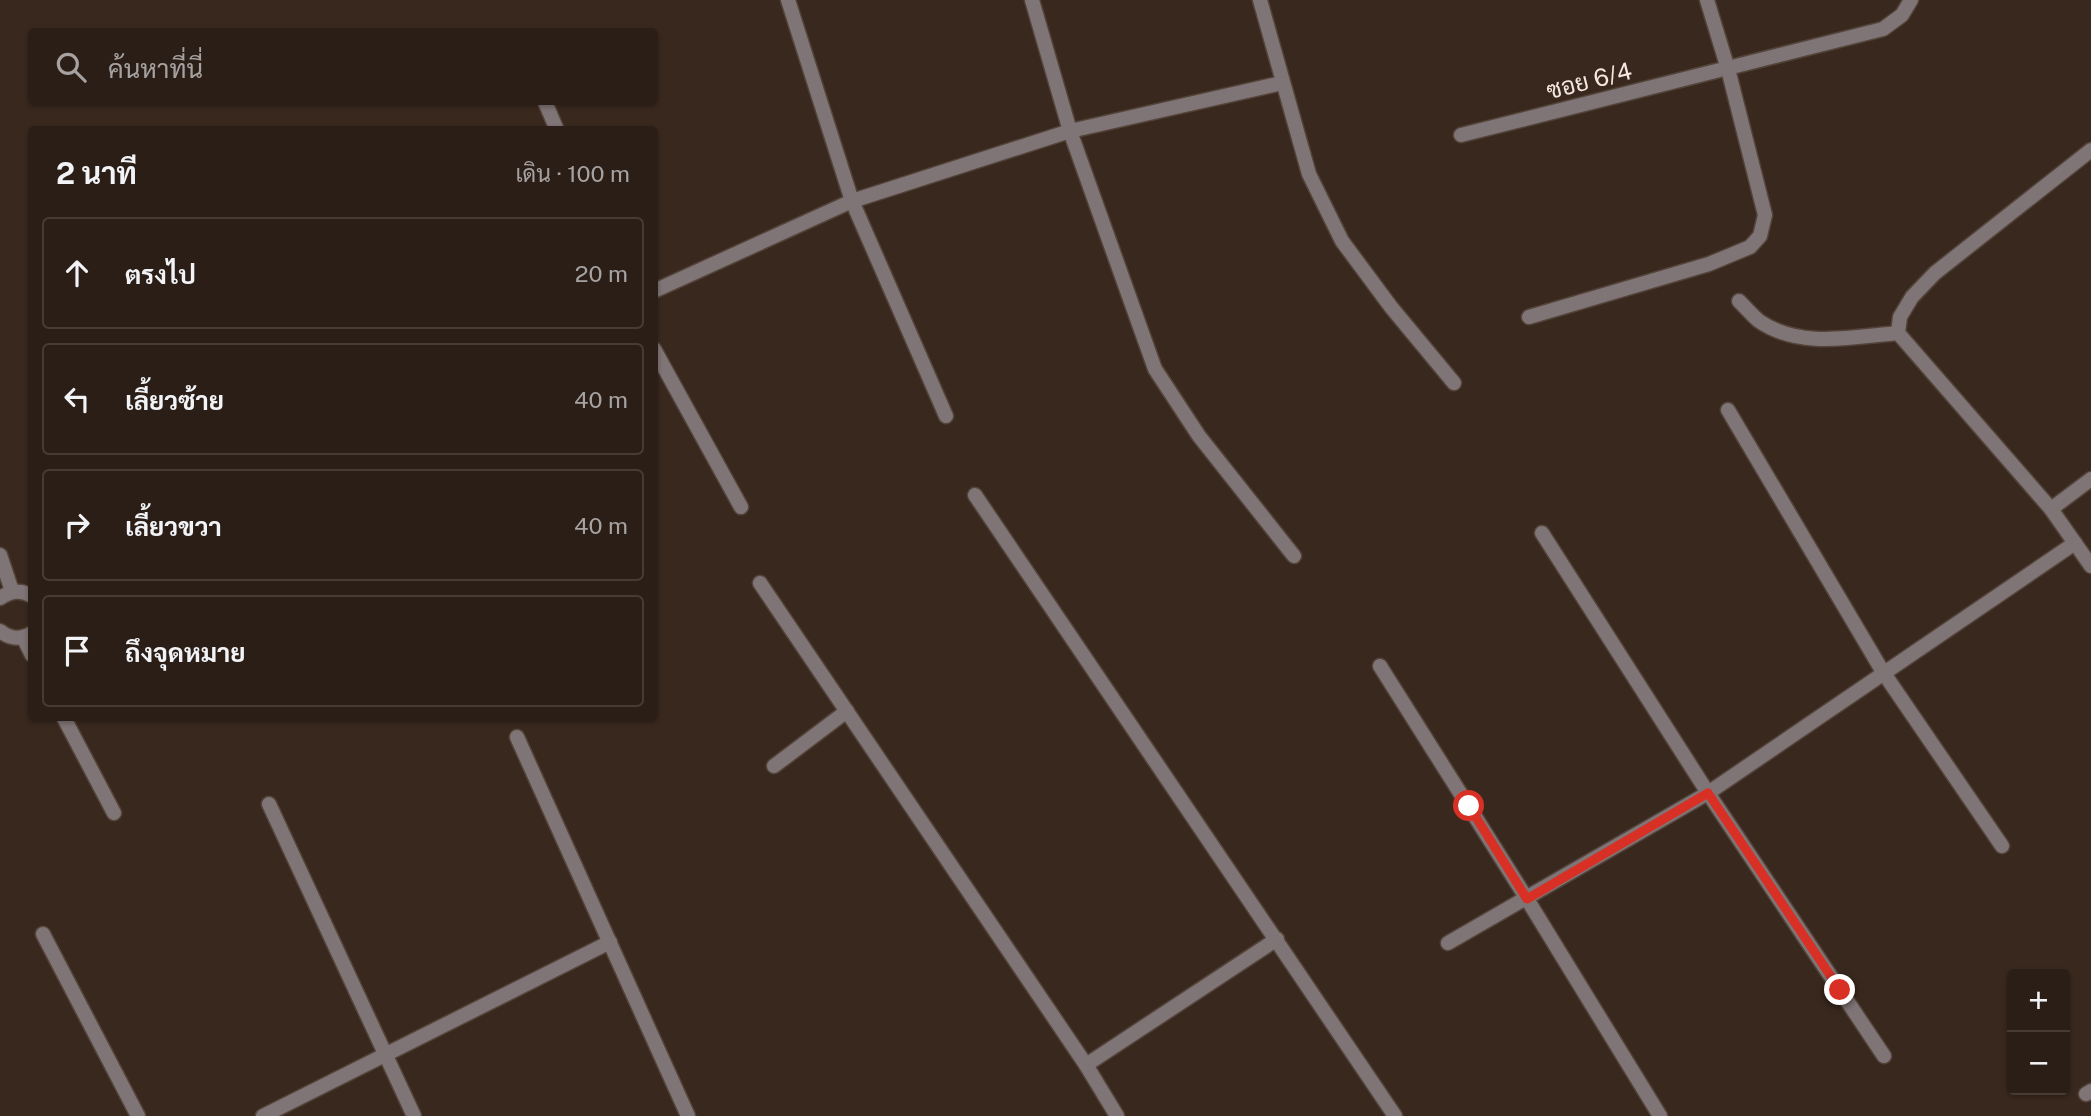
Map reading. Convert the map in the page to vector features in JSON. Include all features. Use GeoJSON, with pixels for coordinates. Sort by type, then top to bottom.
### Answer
{"type":"FeatureCollection","features":[{"type":"Feature","properties":{"kind":"street"},"geometry":{"type":"LineString","coordinates":[[788,0],[852,201],[946,416]]}},
{"type":"Feature","properties":{"kind":"street"},"geometry":{"type":"LineString","coordinates":[[1032,0],[1070,131],[1154,369],[1199,436],[1294,556]]}},
{"type":"Feature","properties":{"kind":"street"},"geometry":{"type":"LineString","coordinates":[[1260,0],[1309,174],[1342,241],[1391,307],[1454,383]]}},
{"type":"Feature","properties":{"kind":"street"},"geometry":{"type":"LineString","coordinates":[[1530,317],[1709,264],[1750,247],[1760,236],[1765,215],[1728,69],[1707,0]]}},
{"type":"Feature","properties":{"kind":"street","name":"ซอย 6/4"},"geometry":{"type":"LineString","coordinates":[[1461,135],[1883,29],[1902,15],[1910,0]]}},
{"type":"Feature","properties":{"kind":"street"},"geometry":{"type":"LineString","coordinates":[[658,289],[852,201],[1070,131],[1282,83]]}},
{"type":"Feature","properties":{"kind":"street"},"geometry":{"type":"LineString","coordinates":[[546,105],[555,126]]}},
{"type":"Feature","properties":{"kind":"street"},"geometry":{"type":"LineString","coordinates":[[2091,150],[1935,273],[1912,297],[1900,317],[1898,333],[2051,509],[2091,566]]}},
{"type":"Feature","properties":{"kind":"street"},"geometry":{"type":"LineString","coordinates":[[1739,301],[1758,320],[1783,333],[1817,340],[1898,333]]}},
{"type":"Feature","properties":{"kind":"street"},"geometry":{"type":"LineString","coordinates":[[658,356],[741,508]]}},
{"type":"Feature","properties":{"kind":"street"},"geometry":{"type":"LineString","coordinates":[[1728,410],[1883,672],[2002,846]]}},
{"type":"Feature","properties":{"kind":"street"},"geometry":{"type":"LineString","coordinates":[[2051,509],[2091,479]]}},
{"type":"Feature","properties":{"kind":"street"},"geometry":{"type":"LineString","coordinates":[[975,495],[1395,1116]]}},
{"type":"Feature","properties":{"kind":"street"},"geometry":{"type":"LineString","coordinates":[[1542,533],[1708,793],[1884,1056]]}},
{"type":"Feature","properties":{"kind":"street"},"geometry":{"type":"LineString","coordinates":[[1448,943],[1708,793],[2075,543]]}},
{"type":"Feature","properties":{"kind":"street"},"geometry":{"type":"LineString","coordinates":[[0,555],[6,595],[20,591],[28,594]]}},
{"type":"Feature","properties":{"kind":"street"},"geometry":{"type":"LineString","coordinates":[[760,583],[1086,1065],[1117,1116]]}},
{"type":"Feature","properties":{"kind":"street"},"geometry":{"type":"LineString","coordinates":[[0,631],[8,636],[27,635]]}},
{"type":"Feature","properties":{"kind":"street"},"geometry":{"type":"LineString","coordinates":[[1380,666],[1660,1116]]}},
{"type":"Feature","properties":{"kind":"street"},"geometry":{"type":"LineString","coordinates":[[774,766],[847,711]]}},
{"type":"Feature","properties":{"kind":"street"},"geometry":{"type":"LineString","coordinates":[[66,721],[114,813]]}},
{"type":"Feature","properties":{"kind":"street"},"geometry":{"type":"LineString","coordinates":[[517,737],[688,1116]]}},
{"type":"Feature","properties":{"kind":"street"},"geometry":{"type":"LineString","coordinates":[[269,804],[414,1116]]}},
{"type":"Feature","properties":{"kind":"street"},"geometry":{"type":"LineString","coordinates":[[43,933],[138,1116]]}},
{"type":"Feature","properties":{"kind":"street"},"geometry":{"type":"LineString","coordinates":[[1086,1065],[1277,939]]}},
{"type":"Feature","properties":{"kind":"street"},"geometry":{"type":"LineString","coordinates":[[263,1116],[610,942]]}},
{"type":"Feature","properties":{"kind":"route"},"geometry":{"type":"LineString","coordinates":[[1469,806],[1527,899],[1708,793],[1840,990]]}}]}
